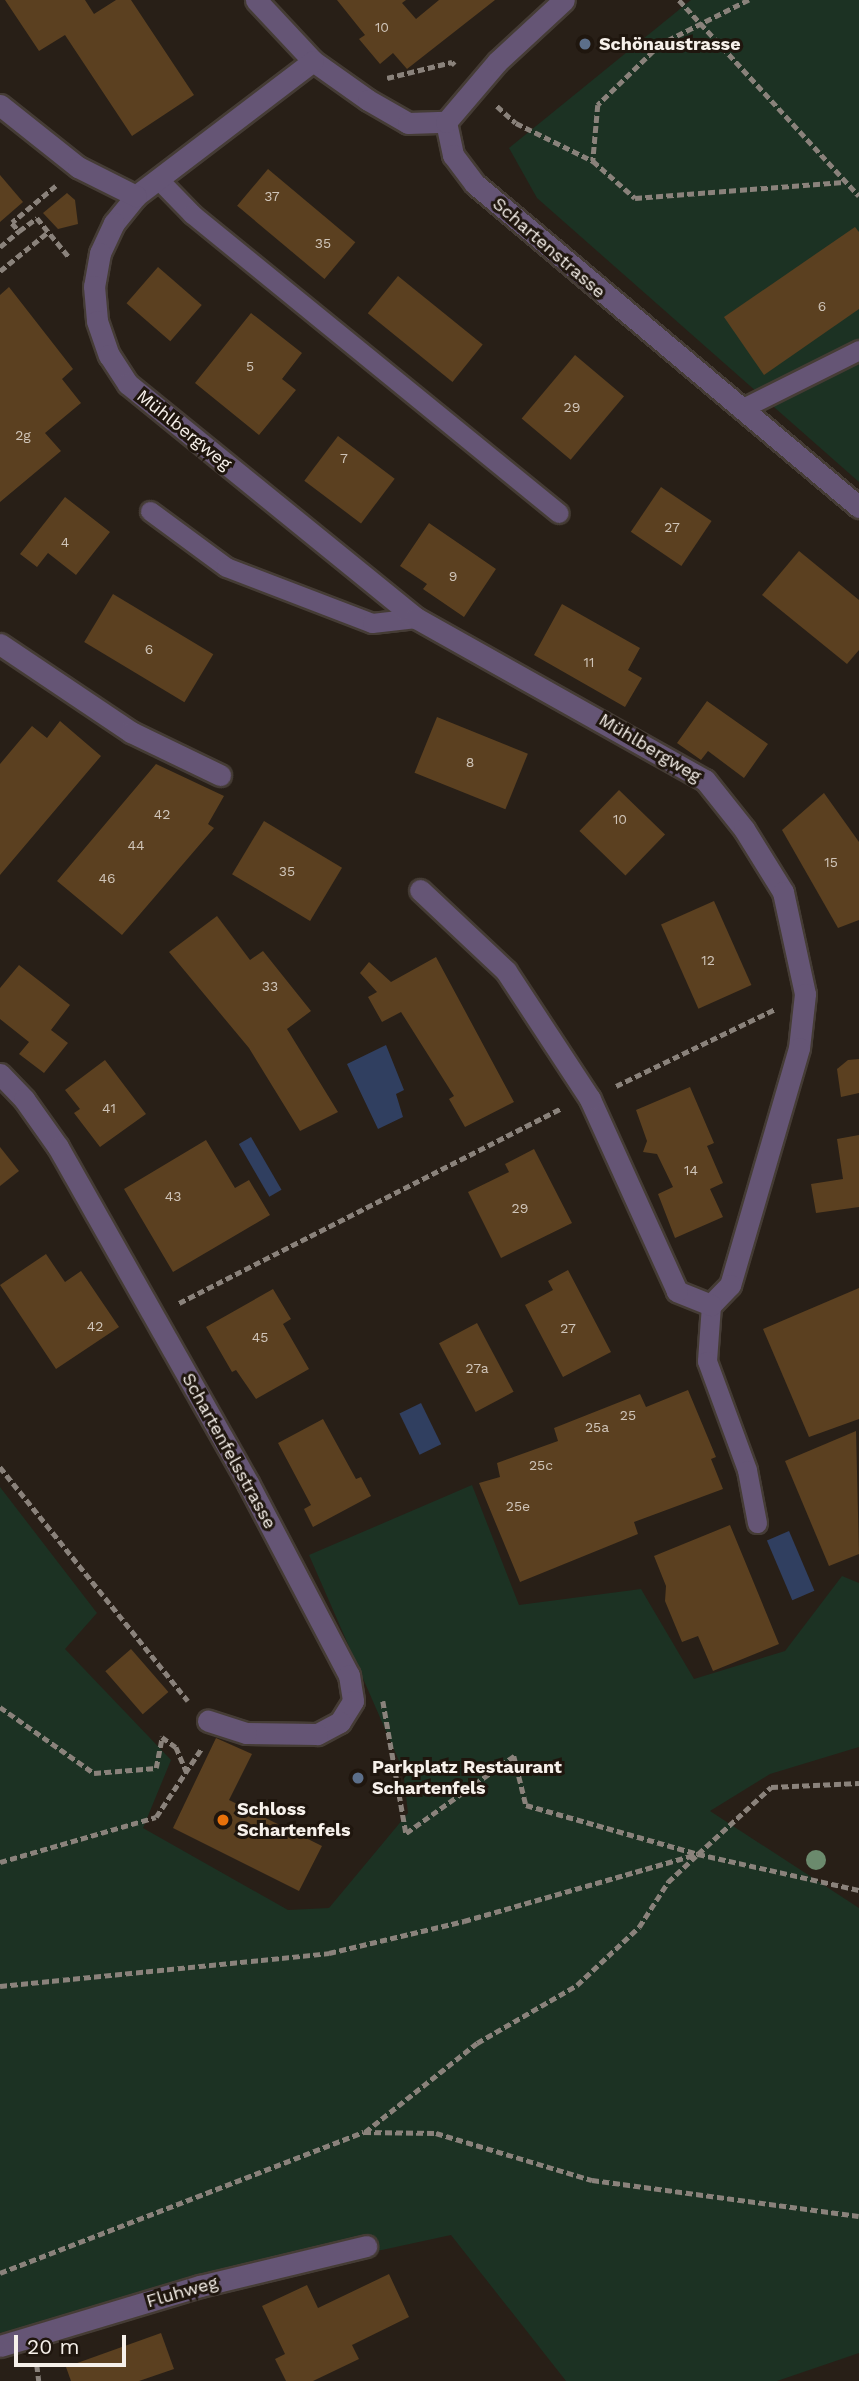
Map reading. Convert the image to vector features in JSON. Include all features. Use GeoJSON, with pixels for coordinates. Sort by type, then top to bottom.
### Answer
{"type":"FeatureCollection","features":[{"type":"Feature","properties":{"kind":"street"},"geometry":{"type":"LineString","coordinates":[[256,0],[313,61],[396,117],[426,124],[446,122],[476,86],[564,0]]}},
{"type":"Feature","properties":{"kind":"street","name":"Mühlbergweg"},"geometry":{"type":"LineString","coordinates":[[313,61],[136,196],[114,223],[100,253],[94,286],[105,344],[128,384],[416,618],[705,780],[744,829],[783,892],[805,994],[799,1048],[730,1285],[711,1305]]}},
{"type":"Feature","properties":{"kind":"street"},"geometry":{"type":"LineString","coordinates":[[0,105],[78,167],[136,196]]}},
{"type":"Feature","properties":{"kind":"street","name":"Schartenstrasse"},"geometry":{"type":"LineString","coordinates":[[446,122],[453,155],[475,184],[859,507]]}},
{"type":"Feature","properties":{"kind":"street"},"geometry":{"type":"LineString","coordinates":[[0,644],[131,732],[220,775]]}},
{"type":"Feature","properties":{"kind":"street"},"geometry":{"type":"LineString","coordinates":[[420,890],[506,971],[590,1099],[677,1291],[711,1305]]}},
{"type":"Feature","properties":{"kind":"street","name":"Schartenfelsstrasse"},"geometry":{"type":"LineString","coordinates":[[0,1074],[24,1098],[58,1147],[154,1315],[349,1675],[353,1701]]}},
{"type":"Feature","properties":{"kind":"street"},"geometry":{"type":"LineString","coordinates":[[208,1721],[246,1733],[317,1734],[340,1722],[353,1701]]}},
{"type":"Feature","properties":{"kind":"street","name":"Fluhweg"},"geometry":{"type":"LineString","coordinates":[[0,2346],[200,2286],[366,2246]]}},
{"type":"Feature","properties":{"kind":"lane"},"geometry":{"type":"LineString","coordinates":[[158,179],[192,214],[558,513]]}},
{"type":"Feature","properties":{"kind":"lane"},"geometry":{"type":"LineString","coordinates":[[741,409],[859,350]]}},
{"type":"Feature","properties":{"kind":"lane"},"geometry":{"type":"LineString","coordinates":[[150,510],[226,567],[372,624],[416,618]]}},
{"type":"Feature","properties":{"kind":"lane"},"geometry":{"type":"LineString","coordinates":[[711,1305],[707,1361],[747,1469],[757,1523]]}},
{"type":"Feature","properties":{"kind":"path"},"geometry":{"type":"LineString","coordinates":[[679,0],[843,182],[859,196]]}},
{"type":"Feature","properties":{"kind":"path"},"geometry":{"type":"LineString","coordinates":[[593,160],[598,105],[661,44],[704,25],[749,0]]}},
{"type":"Feature","properties":{"kind":"path"},"geometry":{"type":"LineString","coordinates":[[383,79],[452,62],[516,123],[593,160],[635,198],[843,182]]}},
{"type":"Feature","properties":{"kind":"path"},"geometry":{"type":"LineString","coordinates":[[19,231],[12,223],[38,201]]}},
{"type":"Feature","properties":{"kind":"path"},"geometry":{"type":"LineString","coordinates":[[0,247],[37,218],[94,286]]}},
{"type":"Feature","properties":{"kind":"path"},"geometry":{"type":"LineString","coordinates":[[0,271],[48,232]]}},
{"type":"Feature","properties":{"kind":"path"},"geometry":{"type":"LineString","coordinates":[[590,1099],[805,994]]}},
{"type":"Feature","properties":{"kind":"path"},"geometry":{"type":"LineString","coordinates":[[154,1315],[567,1105]]}},
{"type":"Feature","properties":{"kind":"path"},"geometry":{"type":"LineString","coordinates":[[0,1467],[146,1653],[208,1721],[199,1755],[156,1817],[0,1862]]}},
{"type":"Feature","properties":{"kind":"path"},"geometry":{"type":"LineString","coordinates":[[353,1701],[385,1700],[405,1833],[514,1756],[526,1805],[698,1854],[859,1890]]}},
{"type":"Feature","properties":{"kind":"path"},"geometry":{"type":"LineString","coordinates":[[0,1707],[94,1773],[156,1768],[162,1737],[176,1747],[187,1774]]}},
{"type":"Feature","properties":{"kind":"path"},"geometry":{"type":"LineString","coordinates":[[0,2273],[364,2133],[477,2043],[577,1985],[639,1927],[668,1882],[771,1787],[859,1783]]}},
{"type":"Feature","properties":{"kind":"path"},"geometry":{"type":"LineString","coordinates":[[0,1986],[329,1953],[464,1922],[698,1854]]}},
{"type":"Feature","properties":{"kind":"path"},"geometry":{"type":"LineString","coordinates":[[364,2133],[436,2133],[592,2180],[859,2216]]}},
{"type":"Feature","properties":{"kind":"green space"},"geometry":{"type":"Polygon","coordinates":[[[691,0],[859,0],[859,482],[537,198],[509,148],[691,0]]]}},
{"type":"Feature","properties":{"kind":"green space"},"geometry":{"type":"Polygon","coordinates":[[[472,1485],[519,1605],[641,1589],[694,1679],[785,1651],[842,1576],[859,1583],[859,1747],[770,1774],[710,1811],[859,1908],[859,2353],[777,2381],[566,2381],[451,2235],[0,2333],[0,1487],[97,1613],[65,1649],[171,1760],[143,1828],[288,1910],[329,1908],[408,1813],[403,1770],[309,1555],[472,1485]]]}},
{"type":"Feature","properties":{"kind":"water"},"geometry":{"type":"Polygon","coordinates":[[[386,1045],[404,1090],[396,1094],[403,1117],[378,1129],[347,1064],[386,1045]]]}},
{"type":"Feature","properties":{"kind":"water"},"geometry":{"type":"Polygon","coordinates":[[[251,1137],[282,1190],[269,1197],[239,1144],[251,1137]]]}},
{"type":"Feature","properties":{"kind":"water"},"geometry":{"type":"Polygon","coordinates":[[[421,1403],[441,1444],[420,1455],[399,1414],[421,1403]]]}},
{"type":"Feature","properties":{"kind":"water"},"geometry":{"type":"Polygon","coordinates":[[[789,1531],[814,1591],[792,1600],[767,1540],[789,1531]]]}},
{"type":"Feature","properties":{"kind":"building"},"geometry":{"type":"Polygon","coordinates":[[[5,0],[85,0],[94,14],[116,0],[131,0],[194,95],[132,136],[65,35],[39,51],[5,0]]]}},
{"type":"Feature","properties":{"kind":"building"},"geometry":{"type":"Polygon","coordinates":[[[337,0],[406,0],[402,3],[416,19],[439,0],[495,0],[407,69],[393,53],[380,64],[359,39],[365,35],[337,0]]]}},
{"type":"Feature","properties":{"kind":"building"},"geometry":{"type":"Polygon","coordinates":[[[268,169],[355,242],[324,279],[237,206],[268,169]]]}},
{"type":"Feature","properties":{"kind":"building"},"geometry":{"type":"Polygon","coordinates":[[[0,175],[23,202],[0,222],[0,175]]]}},
{"type":"Feature","properties":{"kind":"building"},"geometry":{"type":"Polygon","coordinates":[[[67,193],[75,200],[78,224],[58,229],[43,213],[67,193]]]}},
{"type":"Feature","properties":{"kind":"building"},"geometry":{"type":"Polygon","coordinates":[[[855,227],[859,232],[859,309],[764,375],[724,317],[855,227]]]}},
{"type":"Feature","properties":{"kind":"building"},"geometry":{"type":"Polygon","coordinates":[[[158,267],[202,305],[170,341],[127,303],[158,267]]]}},
{"type":"Feature","properties":{"kind":"building"},"geometry":{"type":"Polygon","coordinates":[[[398,276],[483,345],[453,382],[368,313],[398,276]]]}},
{"type":"Feature","properties":{"kind":"building"},"geometry":{"type":"Polygon","coordinates":[[[9,287],[73,369],[62,379],[81,403],[45,433],[61,451],[0,502],[0,295],[9,287]]]}},
{"type":"Feature","properties":{"kind":"building"},"geometry":{"type":"Polygon","coordinates":[[[251,313],[302,353],[282,379],[296,390],[259,435],[195,383],[251,313]]]}},
{"type":"Feature","properties":{"kind":"building"},"geometry":{"type":"Polygon","coordinates":[[[575,355],[624,396],[571,460],[522,419],[575,355]]]}},
{"type":"Feature","properties":{"kind":"building"},"geometry":{"type":"Polygon","coordinates":[[[338,436],[395,479],[361,523],[304,481],[338,436]]]}},
{"type":"Feature","properties":{"kind":"building"},"geometry":{"type":"Polygon","coordinates":[[[661,487],[712,521],[681,566],[631,532],[661,487]]]}},
{"type":"Feature","properties":{"kind":"building"},"geometry":{"type":"Polygon","coordinates":[[[65,497],[110,532],[76,575],[48,553],[37,567],[20,554],[65,497]]]}},
{"type":"Feature","properties":{"kind":"building"},"geometry":{"type":"Polygon","coordinates":[[[429,523],[496,569],[464,617],[423,589],[427,584],[400,566],[429,523]]]}},
{"type":"Feature","properties":{"kind":"building"},"geometry":{"type":"Polygon","coordinates":[[[799,551],[859,600],[859,650],[847,664],[762,595],[799,551]]]}},
{"type":"Feature","properties":{"kind":"building"},"geometry":{"type":"Polygon","coordinates":[[[113,594],[213,654],[184,702],[84,642],[113,594]]]}},
{"type":"Feature","properties":{"kind":"building"},"geometry":{"type":"Polygon","coordinates":[[[562,604],[640,648],[628,670],[642,678],[625,707],[534,655],[562,604]]]}},
{"type":"Feature","properties":{"kind":"building"},"geometry":{"type":"Polygon","coordinates":[[[707,701],[768,744],[744,778],[708,751],[701,760],[677,743],[707,701]]]}},
{"type":"Feature","properties":{"kind":"building"},"geometry":{"type":"Polygon","coordinates":[[[437,717],[528,754],[505,809],[415,773],[437,717]]]}},
{"type":"Feature","properties":{"kind":"building"},"geometry":{"type":"Polygon","coordinates":[[[60,721],[101,756],[0,875],[0,764],[32,726],[47,738],[60,721]]]}},
{"type":"Feature","properties":{"kind":"building"},"geometry":{"type":"Polygon","coordinates":[[[156,764],[224,796],[208,824],[214,828],[122,935],[57,881],[156,764]]]}},
{"type":"Feature","properties":{"kind":"building"},"geometry":{"type":"Polygon","coordinates":[[[619,790],[665,834],[625,875],[579,831],[619,790]]]}},
{"type":"Feature","properties":{"kind":"building"},"geometry":{"type":"Polygon","coordinates":[[[824,793],[859,842],[859,920],[838,928],[782,830],[824,793]]]}},
{"type":"Feature","properties":{"kind":"building"},"geometry":{"type":"Polygon","coordinates":[[[264,821],[342,868],[310,921],[232,874],[264,821]]]}},
{"type":"Feature","properties":{"kind":"building"},"geometry":{"type":"Polygon","coordinates":[[[714,901],[751,985],[698,1009],[661,925],[714,901]]]}},
{"type":"Feature","properties":{"kind":"building"},"geometry":{"type":"Polygon","coordinates":[[[217,916],[250,960],[263,951],[311,1011],[287,1029],[338,1112],[300,1131],[249,1048],[169,952],[217,916]]]}},
{"type":"Feature","properties":{"kind":"building"},"geometry":{"type":"Polygon","coordinates":[[[436,957],[514,1102],[465,1127],[449,1099],[454,1096],[401,1012],[382,1022],[368,997],[377,992],[360,973],[369,962],[391,982],[436,957]]]}},
{"type":"Feature","properties":{"kind":"building"},"geometry":{"type":"Polygon","coordinates":[[[19,965],[70,1005],[51,1030],[68,1043],[44,1073],[19,1054],[29,1042],[0,1019],[0,988],[19,965]]]}},
{"type":"Feature","properties":{"kind":"building"},"geometry":{"type":"Polygon","coordinates":[[[859,1059],[859,1093],[841,1097],[837,1069],[848,1060],[859,1059]]]}},
{"type":"Feature","properties":{"kind":"building"},"geometry":{"type":"Polygon","coordinates":[[[105,1060],[146,1114],[100,1147],[74,1113],[80,1109],[65,1090],[105,1060]]]}},
{"type":"Feature","properties":{"kind":"building"},"geometry":{"type":"Polygon","coordinates":[[[690,1087],[714,1143],[707,1146],[723,1183],[710,1189],[723,1217],[675,1238],[658,1194],[673,1187],[657,1154],[643,1152],[647,1141],[636,1110],[690,1087]]]}},
{"type":"Feature","properties":{"kind":"building"},"geometry":{"type":"Polygon","coordinates":[[[859,1135],[859,1207],[816,1213],[811,1184],[843,1179],[837,1139],[859,1135]]]}},
{"type":"Feature","properties":{"kind":"building"},"geometry":{"type":"Polygon","coordinates":[[[206,1140],[235,1188],[249,1180],[270,1215],[173,1272],[124,1189],[206,1140]]]}},
{"type":"Feature","properties":{"kind":"building"},"geometry":{"type":"Polygon","coordinates":[[[0,1147],[19,1171],[0,1186],[0,1147]]]}},
{"type":"Feature","properties":{"kind":"building"},"geometry":{"type":"Polygon","coordinates":[[[534,1149],[572,1223],[501,1258],[468,1192],[509,1172],[505,1164],[534,1149]]]}},
{"type":"Feature","properties":{"kind":"building"},"geometry":{"type":"Polygon","coordinates":[[[46,1254],[65,1282],[81,1271],[119,1327],[56,1369],[0,1285],[46,1254]]]}},
{"type":"Feature","properties":{"kind":"building"},"geometry":{"type":"Polygon","coordinates":[[[568,1270],[611,1352],[563,1377],[525,1305],[553,1290],[548,1281],[568,1270]]]}},
{"type":"Feature","properties":{"kind":"building"},"geometry":{"type":"Polygon","coordinates":[[[859,1288],[859,1419],[809,1437],[763,1329],[859,1288]]]}},
{"type":"Feature","properties":{"kind":"building"},"geometry":{"type":"Polygon","coordinates":[[[273,1289],[291,1319],[283,1324],[309,1369],[256,1399],[236,1370],[232,1372],[206,1327],[273,1289]]]}},
{"type":"Feature","properties":{"kind":"building"},"geometry":{"type":"Polygon","coordinates":[[[477,1323],[514,1392],[476,1412],[439,1343],[477,1323]]]}},
{"type":"Feature","properties":{"kind":"building"},"geometry":{"type":"Polygon","coordinates":[[[688,1390],[716,1457],[711,1459],[723,1489],[634,1522],[638,1534],[520,1582],[479,1483],[500,1477],[497,1463],[558,1441],[554,1428],[640,1394],[646,1407],[688,1390]]]}},
{"type":"Feature","properties":{"kind":"building"},"geometry":{"type":"Polygon","coordinates":[[[323,1419],[356,1479],[361,1477],[371,1496],[313,1527],[304,1509],[311,1505],[278,1443],[323,1419]]]}},
{"type":"Feature","properties":{"kind":"building"},"geometry":{"type":"Polygon","coordinates":[[[856,1431],[859,1554],[829,1566],[785,1461],[856,1431]]]}},
{"type":"Feature","properties":{"kind":"building"},"geometry":{"type":"Polygon","coordinates":[[[730,1525],[779,1644],[713,1671],[698,1636],[682,1642],[665,1601],[666,1586],[654,1556],[730,1525]]]}},
{"type":"Feature","properties":{"kind":"building"},"geometry":{"type":"Polygon","coordinates":[[[131,1649],[168,1692],[143,1714],[105,1671],[131,1649]]]}},
{"type":"Feature","properties":{"kind":"building","name":"Schloss Schartenfels"},"geometry":{"type":"Polygon","coordinates":[[[216,1738],[252,1754],[229,1800],[322,1846],[299,1891],[173,1828],[216,1738]]]}},
{"type":"Feature","properties":{"kind":"building"},"geometry":{"type":"Polygon","coordinates":[[[389,2274],[409,2317],[352,2345],[359,2359],[313,2381],[286,2381],[275,2359],[285,2354],[262,2306],[307,2285],[318,2308],[389,2274]]]}},
{"type":"Feature","properties":{"kind":"building"},"geometry":{"type":"Polygon","coordinates":[[[161,2333],[174,2369],[139,2381],[71,2381],[66,2367],[161,2333]]]}},
{"type":"Feature","properties":{"kind":"place","name":"Schönaustrasse"},"geometry":{"type":"Point","coordinates":[585,44]}},
{"type":"Feature","properties":{"kind":"place","name":"Parkplatz Restaurant Schartenfels"},"geometry":{"type":"Point","coordinates":[358,1778]}},
{"type":"Feature","properties":{"kind":"place","name":"Schloss Schartenfels"},"geometry":{"type":"Point","coordinates":[223,1820]}}]}
